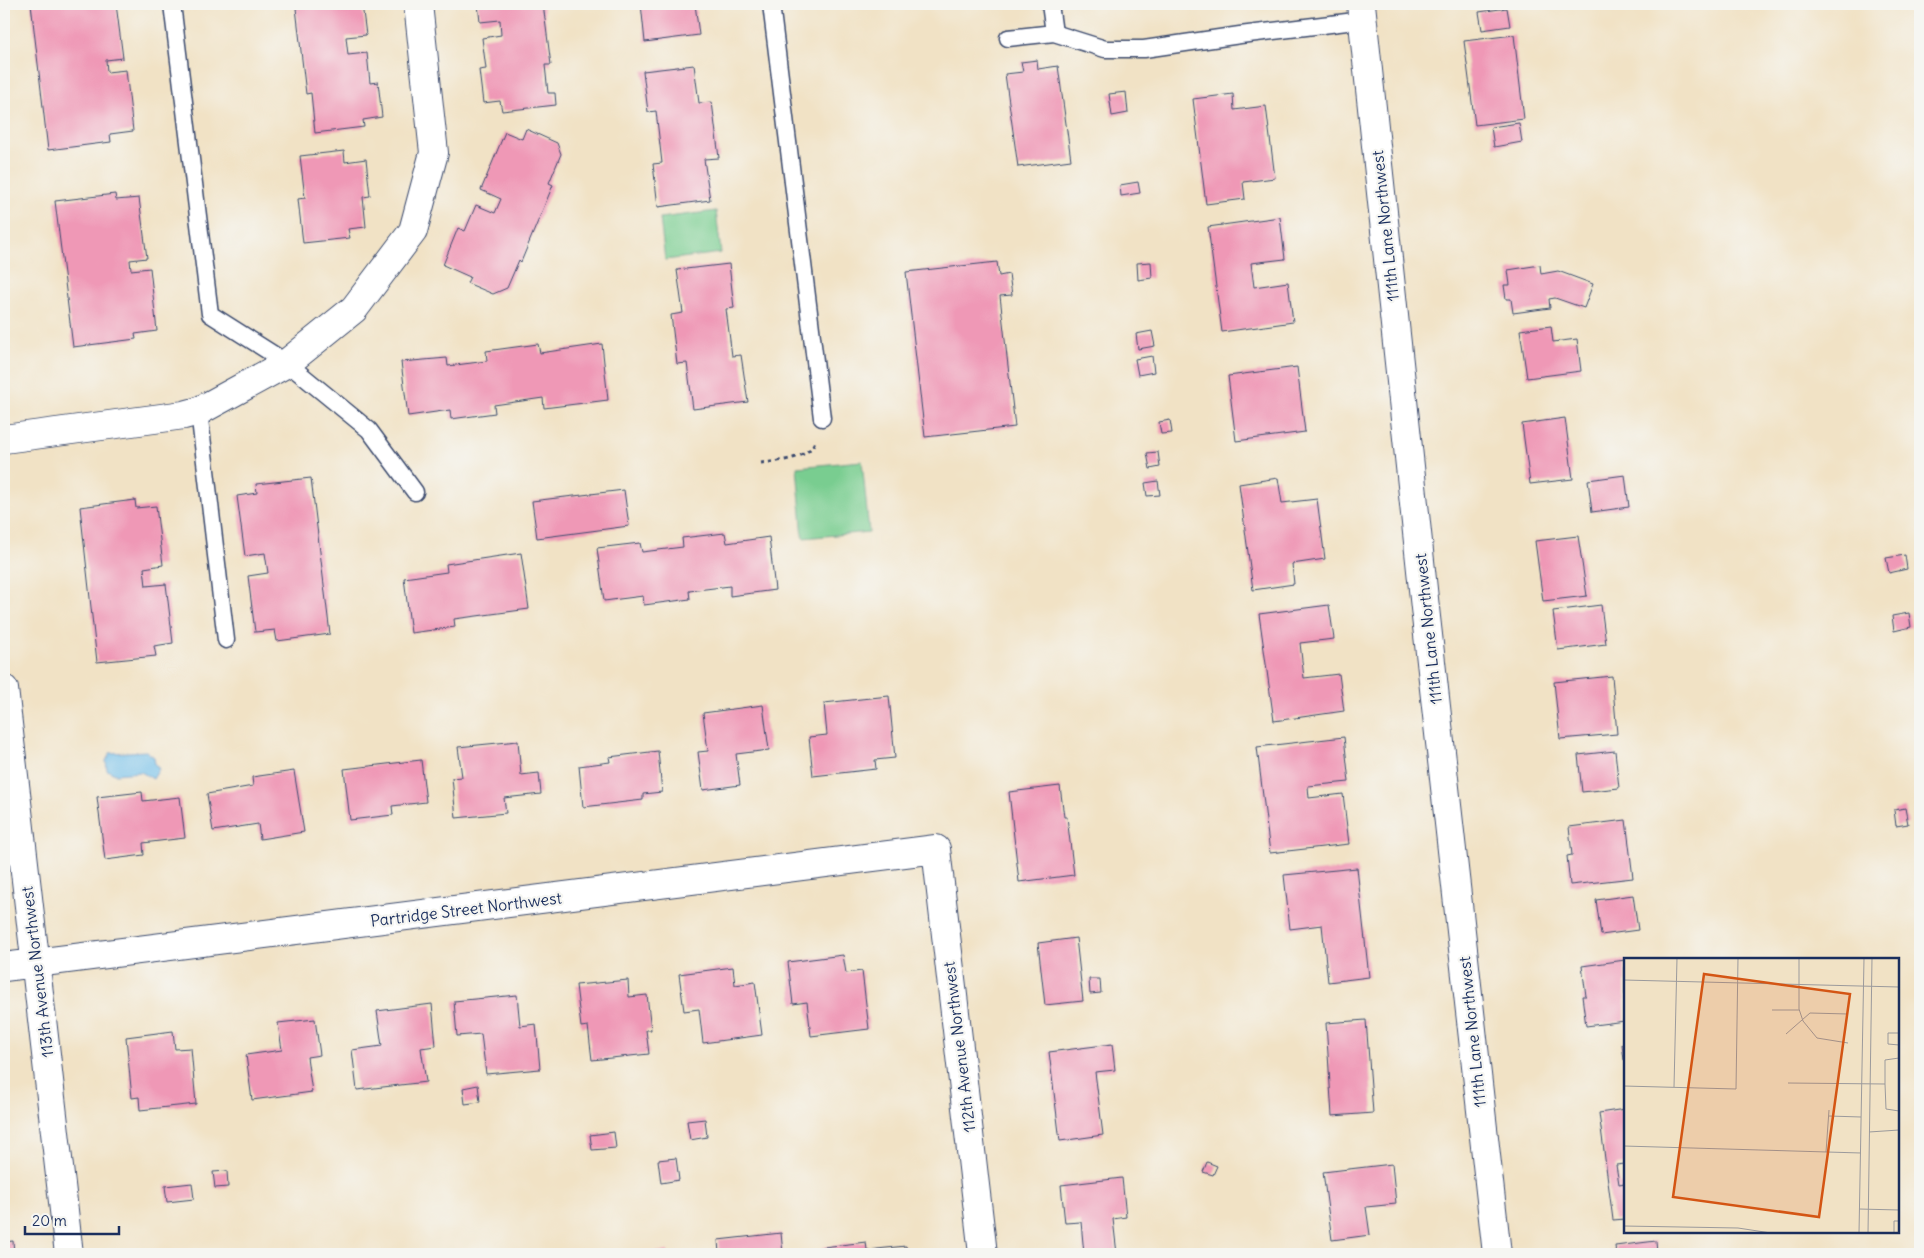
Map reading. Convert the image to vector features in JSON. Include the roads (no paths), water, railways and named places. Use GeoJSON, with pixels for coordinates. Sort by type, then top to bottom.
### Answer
{"type":"FeatureCollection","features":[{"type":"Feature","properties":{"kind":"street"},"geometry":{"type":"LineString","coordinates":[[4,439],[184,415],[199,411],[287,363],[354,309],[413,231],[434,153],[418,4]]}},
{"type":"Feature","properties":{"kind":"street","name":"111th Lane Northwest"},"geometry":{"type":"LineString","coordinates":[[1362,12],[1424,599],[1497,1254]]}},
{"type":"Feature","properties":{"kind":"street","name":"113th Avenue Northwest"},"geometry":{"type":"LineString","coordinates":[[4,689],[69,1254]]}},
{"type":"Feature","properties":{"kind":"street","name":"112th Avenue Northwest"},"geometry":{"type":"LineString","coordinates":[[927,850],[936,849],[983,1254]]}},
{"type":"Feature","properties":{"kind":"street","name":"Partridge Street Northwest"},"geometry":{"type":"LineString","coordinates":[[4,967],[927,850]]}},
{"type":"Feature","properties":{"kind":"lane"},"geometry":{"type":"LineString","coordinates":[[172,4],[210,314],[287,363],[369,430],[415,492]]}},
{"type":"Feature","properties":{"kind":"lane"},"geometry":{"type":"LineString","coordinates":[[771,4],[822,418]]}},
{"type":"Feature","properties":{"kind":"lane"},"geometry":{"type":"LineString","coordinates":[[1050,4],[1054,33]]}},
{"type":"Feature","properties":{"kind":"lane"},"geometry":{"type":"LineString","coordinates":[[1008,38],[1054,33],[1105,49],[1144,49],[1240,35],[1362,12]]}},
{"type":"Feature","properties":{"kind":"lane"},"geometry":{"type":"LineString","coordinates":[[199,411],[226,640]]}},
{"type":"Feature","properties":{"kind":"water"},"geometry":{"type":"Polygon","coordinates":[[[146,751],[154,757],[155,764],[159,769],[153,779],[141,772],[115,774],[107,770],[106,761],[110,753],[146,751]]]}}]}
